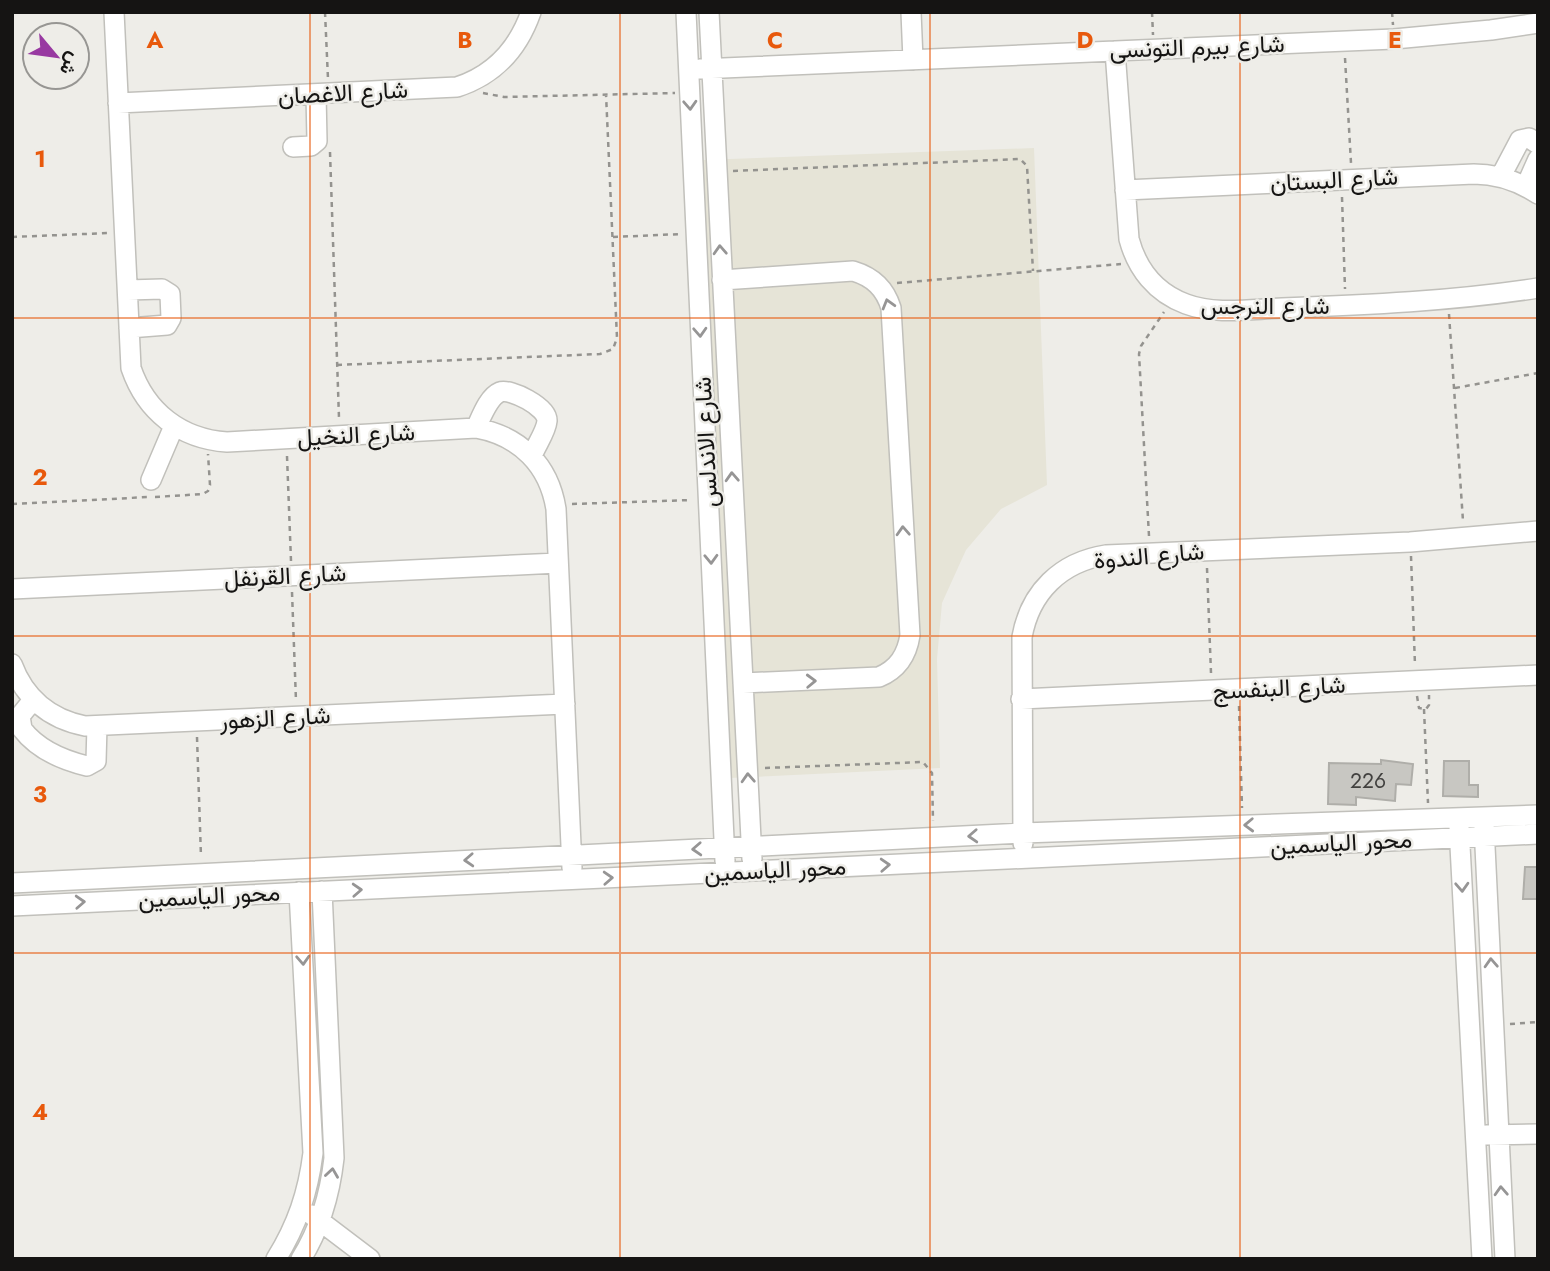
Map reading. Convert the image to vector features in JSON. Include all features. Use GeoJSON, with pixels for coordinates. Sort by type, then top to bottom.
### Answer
{"type":"FeatureCollection","features":[{"type":"Feature","properties":{"kind":"street","name":"شارع النخيل"},"geometry":{"type":"LineString","coordinates":[[114,12],[131,368],[155,410],[174,426],[194,436],[227,442],[476,428],[500,434],[522,447],[546,475],[555,505],[573,880]]}},
{"type":"Feature","properties":{"kind":"street","name":"شارع الاغصان"},"geometry":{"type":"LineString","coordinates":[[118,103],[457,87],[491,70],[502,61],[520,38],[531,12]]}},
{"type":"Feature","properties":{"kind":"street","name":"شارع الاندلس"},"geometry":{"type":"LineString","coordinates":[[686,12],[726,872]]}},
{"type":"Feature","properties":{"kind":"street","name":"شارع الاندلس"},"geometry":{"type":"LineString","coordinates":[[709,12],[753,871]]}},
{"type":"Feature","properties":{"kind":"street"},"geometry":{"type":"LineString","coordinates":[[911,12],[913,60]]}},
{"type":"Feature","properties":{"kind":"street","name":"شارع بيرم التونسى"},"geometry":{"type":"LineString","coordinates":[[688,69],[1443,36],[1538,23]]}},
{"type":"Feature","properties":{"kind":"street","name":"شارع النرجس"},"geometry":{"type":"LineString","coordinates":[[1115,51],[1129,239],[1138,263],[1153,284],[1173,299],[1209,310],[1346,306],[1448,299],[1538,288]]}},
{"type":"Feature","properties":{"kind":"street"},"geometry":{"type":"LineString","coordinates":[[293,147],[312,146],[317,141],[322,94]]}},
{"type":"Feature","properties":{"kind":"street"},"geometry":{"type":"LineString","coordinates":[[1501,176],[1520,140],[1529,138],[1538,144]]}},
{"type":"Feature","properties":{"kind":"street"},"geometry":{"type":"LineString","coordinates":[[1532,190],[1538,159]]}},
{"type":"Feature","properties":{"kind":"street","name":"شارع البستان"},"geometry":{"type":"LineString","coordinates":[[1125,190],[1474,174],[1501,176],[1532,190]]}},
{"type":"Feature","properties":{"kind":"street"},"geometry":{"type":"LineString","coordinates":[[722,280],[843,271],[862,274],[877,284],[888,299],[891,308],[909,635],[906,651],[892,670],[872,679],[743,683]]}},
{"type":"Feature","properties":{"kind":"street"},"geometry":{"type":"LineString","coordinates":[[128,290],[162,289],[170,294],[171,318],[167,324],[129,328]]}},
{"type":"Feature","properties":{"kind":"street"},"geometry":{"type":"LineString","coordinates":[[476,428],[499,393],[508,391],[540,407],[546,415],[546,423],[531,456]]}},
{"type":"Feature","properties":{"kind":"street"},"geometry":{"type":"LineString","coordinates":[[151,480],[174,426]]}},
{"type":"Feature","properties":{"kind":"street","name":"شارع الندوة"},"geometry":{"type":"LineString","coordinates":[[1023,858],[1021,699],[1024,625],[1033,603],[1047,584],[1064,569],[1084,560],[1106,555],[1410,542],[1538,531]]}},
{"type":"Feature","properties":{"kind":"street","name":"شارع القرنفل"},"geometry":{"type":"LineString","coordinates":[[12,589],[558,563]]}},
{"type":"Feature","properties":{"kind":"street","name":"شارع الزهور"},"geometry":{"type":"LineString","coordinates":[[12,664],[20,682],[33,700],[62,720],[97,726],[565,705]]}},
{"type":"Feature","properties":{"kind":"street","name":"شارع البنفسج"},"geometry":{"type":"LineString","coordinates":[[1021,699],[1538,675]]}},
{"type":"Feature","properties":{"kind":"street"},"geometry":{"type":"LineString","coordinates":[[33,700],[20,716],[22,729],[43,749],[64,760],[87,766],[96,761],[97,726]]}},
{"type":"Feature","properties":{"kind":"street","name":"محور الياسمين"},"geometry":{"type":"LineString","coordinates":[[1485,827],[1538,815]]}},
{"type":"Feature","properties":{"kind":"street","name":"محور الياسمين"},"geometry":{"type":"LineString","coordinates":[[12,883],[1023,833],[1429,820],[1459,828]]}},
{"type":"Feature","properties":{"kind":"street"},"geometry":{"type":"LineString","coordinates":[[1485,827],[1505,1259]]}},
{"type":"Feature","properties":{"kind":"street","name":"محور الياسمين"},"geometry":{"type":"LineString","coordinates":[[12,906],[1023,858],[1459,828],[1485,827],[1538,834]]}},
{"type":"Feature","properties":{"kind":"street"},"geometry":{"type":"LineString","coordinates":[[1459,828],[1482,1259]]}},
{"type":"Feature","properties":{"kind":"street"},"geometry":{"type":"LineString","coordinates":[[301,1259],[321,1220],[330,1189],[334,1158],[322,891]]}},
{"type":"Feature","properties":{"kind":"street"},"geometry":{"type":"LineString","coordinates":[[276,1259],[302,1210],[313,1153],[299,892]]}},
{"type":"Feature","properties":{"kind":"street"},"geometry":{"type":"LineString","coordinates":[[1475,1136],[1538,1134]]}},
{"type":"Feature","properties":{"kind":"street"},"geometry":{"type":"LineString","coordinates":[[302,1210],[321,1220],[370,1259]]}},
{"type":"Feature","properties":{"kind":"path"},"geometry":{"type":"LineString","coordinates":[[322,94],[325,12]]}},
{"type":"Feature","properties":{"kind":"path"},"geometry":{"type":"LineString","coordinates":[[1152,12],[1154,49]]}},
{"type":"Feature","properties":{"kind":"path"},"geometry":{"type":"LineString","coordinates":[[1345,41],[1346,306]]}},
{"type":"Feature","properties":{"kind":"path"},"geometry":{"type":"LineString","coordinates":[[466,84],[481,93],[504,97],[689,92]]}},
{"type":"Feature","properties":{"kind":"path"},"geometry":{"type":"LineString","coordinates":[[337,365],[600,354],[609,352],[615,346],[617,338],[606,94]]}},
{"type":"Feature","properties":{"kind":"path"},"geometry":{"type":"LineString","coordinates":[[330,148],[339,436]]}},
{"type":"Feature","properties":{"kind":"path"},"geometry":{"type":"LineString","coordinates":[[716,171],[1020,159],[1027,166],[1032,271]]}},
{"type":"Feature","properties":{"kind":"path"},"geometry":{"type":"LineString","coordinates":[[12,237],[125,233]]}},
{"type":"Feature","properties":{"kind":"path"},"geometry":{"type":"LineString","coordinates":[[613,237],[696,233]]}},
{"type":"Feature","properties":{"kind":"path"},"geometry":{"type":"LineString","coordinates":[[877,284],[1138,263]]}},
{"type":"Feature","properties":{"kind":"path"},"geometry":{"type":"LineString","coordinates":[[1150,553],[1139,354],[1141,346],[1173,299]]}},
{"type":"Feature","properties":{"kind":"path"},"geometry":{"type":"LineString","coordinates":[[1448,299],[1464,538]]}},
{"type":"Feature","properties":{"kind":"path"},"geometry":{"type":"LineString","coordinates":[[1454,388],[1538,373]]}},
{"type":"Feature","properties":{"kind":"path"},"geometry":{"type":"LineString","coordinates":[[12,504],[203,494],[208,491],[210,485],[207,439]]}},
{"type":"Feature","properties":{"kind":"path"},"geometry":{"type":"LineString","coordinates":[[555,505],[708,499]]}},
{"type":"Feature","properties":{"kind":"path"},"geometry":{"type":"LineString","coordinates":[[1410,542],[1416,682]]}},
{"type":"Feature","properties":{"kind":"path"},"geometry":{"type":"LineString","coordinates":[[1207,551],[1212,691]]}},
{"type":"Feature","properties":{"kind":"path"},"geometry":{"type":"LineString","coordinates":[[1239,690],[1243,825]]}},
{"type":"Feature","properties":{"kind":"path"},"geometry":{"type":"LineString","coordinates":[[1424,709],[1429,820]]}},
{"type":"Feature","properties":{"kind":"path"},"geometry":{"type":"LineString","coordinates":[[196,722],[202,874]]}},
{"type":"Feature","properties":{"kind":"path"},"geometry":{"type":"LineString","coordinates":[[748,769],[923,762],[932,773],[933,838]]}},
{"type":"Feature","properties":{"kind":"path"},"geometry":{"type":"LineString","coordinates":[[1494,1025],[1538,1022]]}},
{"type":"Feature","properties":{"kind":"shaded area"},"geometry":{"type":"Polygon","coordinates":[[[1034,148],[1047,485],[1001,509],[966,550],[942,603],[937,659],[940,768],[730,778],[703,160],[1034,148]]]}},
{"type":"Feature","properties":{"kind":"building"},"geometry":{"type":"Polygon","coordinates":[[[1381,760],[1413,764],[1411,785],[1396,784],[1395,801],[1356,797],[1356,805],[1328,804],[1329,763],[1381,764],[1381,760]]]}},
{"type":"Feature","properties":{"kind":"building"},"geometry":{"type":"Polygon","coordinates":[[[1444,761],[1469,761],[1469,785],[1478,785],[1478,797],[1443,796],[1444,761]]]}},
{"type":"Feature","properties":{"kind":"building"},"geometry":{"type":"Polygon","coordinates":[[[1525,867],[1538,867],[1538,899],[1523,899],[1525,867]]]}}]}
